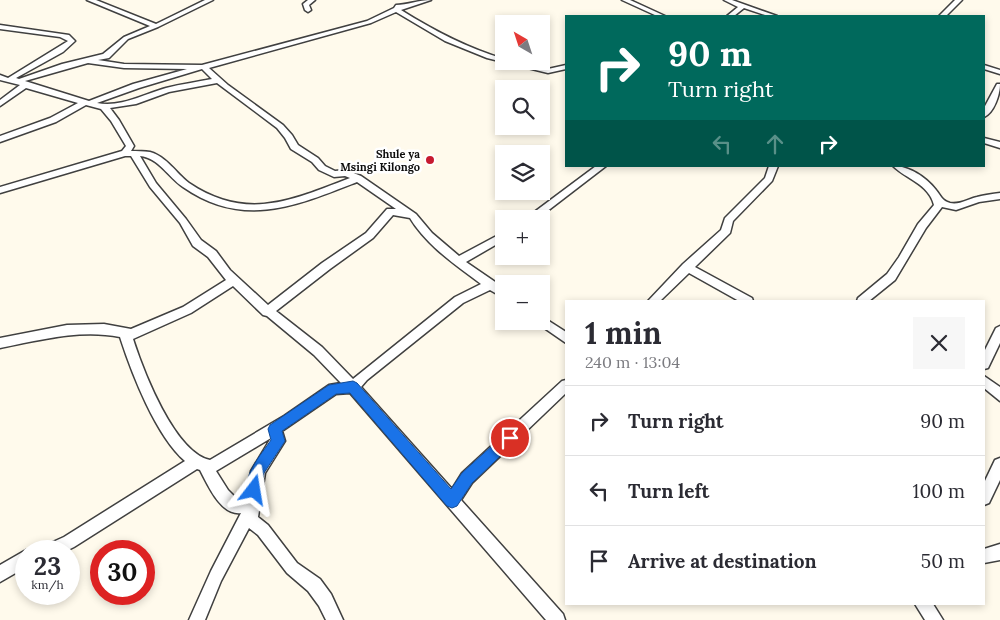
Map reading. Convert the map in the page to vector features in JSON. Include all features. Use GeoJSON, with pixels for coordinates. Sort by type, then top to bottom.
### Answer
{"type":"FeatureCollection","features":[{"type":"Feature","properties":{"kind":"street"},"geometry":{"type":"LineString","coordinates":[[90,0],[156,26]]}},
{"type":"Feature","properties":{"kind":"street"},"geometry":{"type":"LineString","coordinates":[[13,81],[109,55],[129,36],[156,26],[210,0]]}},
{"type":"Feature","properties":{"kind":"street"},"geometry":{"type":"LineString","coordinates":[[308,10],[306,4],[312,0]]}},
{"type":"Feature","properties":{"kind":"street"},"geometry":{"type":"LineString","coordinates":[[396,10],[400,5],[400,0]]}},
{"type":"Feature","properties":{"kind":"street"},"geometry":{"type":"LineString","coordinates":[[0,139],[53,120],[88,103],[136,86],[370,22],[396,10],[428,0]]}},
{"type":"Feature","properties":{"kind":"street"},"geometry":{"type":"LineString","coordinates":[[625,0],[660,15]]}},
{"type":"Feature","properties":{"kind":"street"},"geometry":{"type":"LineString","coordinates":[[727,0],[741,7],[752,8],[771,15]]}},
{"type":"Feature","properties":{"kind":"street"},"geometry":{"type":"LineString","coordinates":[[943,15],[959,0]]}},
{"type":"Feature","properties":{"kind":"street"},"geometry":{"type":"LineString","coordinates":[[731,15],[741,7]]}},
{"type":"Feature","properties":{"kind":"street"},"geometry":{"type":"LineString","coordinates":[[396,10],[438,35],[472,51],[495,58]]}},
{"type":"Feature","properties":{"kind":"street"},"geometry":{"type":"LineString","coordinates":[[0,27],[30,33],[50,33],[69,37],[72,41],[13,81],[0,104]]}},
{"type":"Feature","properties":{"kind":"street"},"geometry":{"type":"LineString","coordinates":[[90,61],[124,66],[204,67],[216,81],[268,117],[292,138],[294,147],[315,160],[322,168],[334,174],[346,173],[358,178],[413,216],[417,225],[495,287]]}},
{"type":"Feature","properties":{"kind":"street"},"geometry":{"type":"LineString","coordinates":[[544,70],[548,71],[565,67]]}},
{"type":"Feature","properties":{"kind":"street"},"geometry":{"type":"LineString","coordinates":[[985,67],[1000,72]]}},
{"type":"Feature","properties":{"kind":"street"},"geometry":{"type":"LineString","coordinates":[[13,81],[104,107],[136,102],[171,89],[216,81]]}},
{"type":"Feature","properties":{"kind":"street"},"geometry":{"type":"LineString","coordinates":[[985,113],[1000,86]]}},
{"type":"Feature","properties":{"kind":"street"},"geometry":{"type":"LineString","coordinates":[[104,107],[115,120],[130,146],[130,154],[183,221],[193,238],[212,254],[236,282],[267,312],[300,335],[353,387],[557,620]]}},
{"type":"Feature","properties":{"kind":"street"},"geometry":{"type":"LineString","coordinates":[[985,138],[1000,145]]}},
{"type":"Feature","properties":{"kind":"street"},"geometry":{"type":"LineString","coordinates":[[0,190],[130,154],[144,152],[167,166],[181,181],[191,187],[238,208],[279,205],[358,178]]}},
{"type":"Feature","properties":{"kind":"street"},"geometry":{"type":"LineString","coordinates":[[542,210],[601,167]]}},
{"type":"Feature","properties":{"kind":"street"},"geometry":{"type":"LineString","coordinates":[[654,300],[687,266],[726,231],[728,220],[769,179],[774,167]]}},
{"type":"Feature","properties":{"kind":"street"},"geometry":{"type":"LineString","coordinates":[[898,167],[922,181],[939,202],[948,206],[958,207],[973,201],[1000,196]]}},
{"type":"Feature","properties":{"kind":"street"},"geometry":{"type":"LineString","coordinates":[[863,300],[891,277],[939,202]]}},
{"type":"Feature","properties":{"kind":"street"},"geometry":{"type":"LineString","coordinates":[[267,312],[325,266],[372,234],[390,211],[413,216]]}},
{"type":"Feature","properties":{"kind":"street"},"geometry":{"type":"LineString","coordinates":[[460,261],[495,240]]}},
{"type":"Feature","properties":{"kind":"street"},"geometry":{"type":"LineString","coordinates":[[687,266],[746,300]]}},
{"type":"Feature","properties":{"kind":"street"},"geometry":{"type":"LineString","coordinates":[[0,343],[67,330],[104,329],[132,334],[187,310],[233,281],[236,282]]}},
{"type":"Feature","properties":{"kind":"street"},"geometry":{"type":"LineString","coordinates":[[70,540],[200,464],[213,467],[275,429],[333,389],[353,387],[363,376],[459,300],[481,288],[492,285]]}},
{"type":"Feature","properties":{"kind":"street"},"geometry":{"type":"LineString","coordinates":[[550,326],[565,337]]}},
{"type":"Feature","properties":{"kind":"street"},"geometry":{"type":"LineString","coordinates":[[985,362],[1000,331]]}},
{"type":"Feature","properties":{"kind":"street"},"geometry":{"type":"LineString","coordinates":[[125,333],[136,367],[172,438],[200,464],[234,508],[252,504]]}},
{"type":"Feature","properties":{"kind":"street"},"geometry":{"type":"LineString","coordinates":[[985,382],[1000,395]]}},
{"type":"Feature","properties":{"kind":"street"},"geometry":{"type":"LineString","coordinates":[[452,501],[467,478],[565,386]]}},
{"type":"Feature","properties":{"kind":"street"},"geometry":{"type":"LineString","coordinates":[[275,429],[278,441],[258,471],[251,520],[263,530],[292,568],[314,585],[325,600],[335,620]]}},
{"type":"Feature","properties":{"kind":"street"},"geometry":{"type":"LineString","coordinates":[[985,496],[1000,465]]}},
{"type":"Feature","properties":{"kind":"street"},"geometry":{"type":"LineString","coordinates":[[197,620],[216,576],[252,504]]}},
{"type":"Feature","properties":{"kind":"street"},"geometry":{"type":"LineString","coordinates":[[985,556],[1000,552]]}},
{"type":"Feature","properties":{"kind":"street"},"geometry":{"type":"LineString","coordinates":[[0,574],[15,565]]}},
{"type":"Feature","properties":{"kind":"place","name":"Shule ya Msingi Kilongo"},"geometry":{"type":"Point","coordinates":[430,160]}},
{"type":"Feature","properties":{"kind":"route"},"geometry":{"type":"LineString","coordinates":[[254,490],[258,471],[278,441],[275,429],[333,389],[353,387],[452,501],[467,478],[510,438]]}}]}
